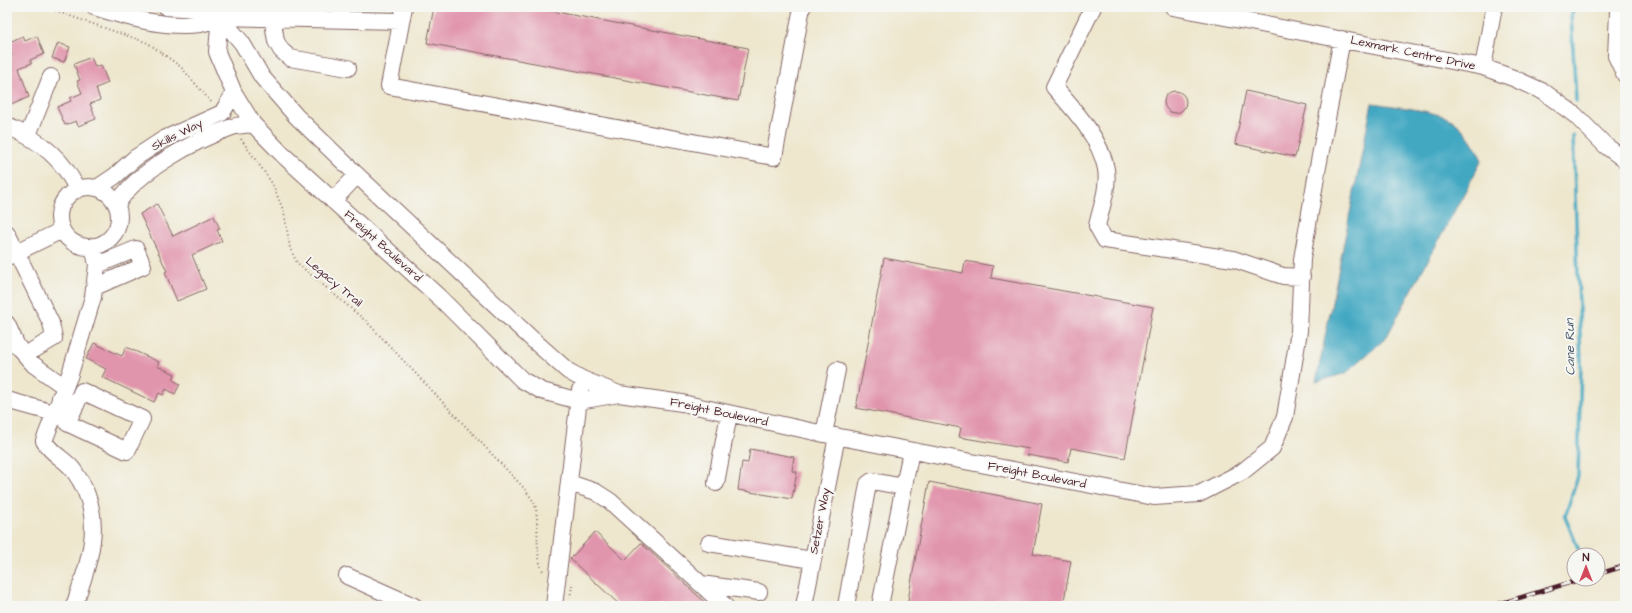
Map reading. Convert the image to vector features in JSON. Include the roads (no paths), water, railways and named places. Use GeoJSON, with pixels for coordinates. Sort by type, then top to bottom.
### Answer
{"type":"FeatureCollection","features":[{"type":"Feature","properties":{"kind":"street"},"geometry":{"type":"LineString","coordinates":[[94,7],[131,19],[156,23],[201,24],[220,12],[273,11],[402,14],[389,86],[774,157],[802,7]]}},
{"type":"Feature","properties":{"kind":"street","name":"Freight Boulevard"},"geometry":{"type":"LineString","coordinates":[[166,7],[220,12],[242,43],[262,77],[296,116],[532,339],[568,371],[582,379],[619,394],[682,403],[830,435],[1154,497],[1199,494],[1242,472],[1272,448],[1285,417],[1299,331],[1302,259],[1314,186],[1342,39]]}},
{"type":"Feature","properties":{"kind":"street"},"geometry":{"type":"LineString","coordinates":[[1093,7],[1054,87],[1080,117],[1097,144],[1106,169],[1104,194],[1097,226],[1105,240],[1233,258],[1282,276],[1302,277]]}},
{"type":"Feature","properties":{"kind":"street","name":"Lexmark Centre Drive"},"geometry":{"type":"LineString","coordinates":[[1173,7],[1483,67],[1544,92],[1575,115],[1606,146],[1625,160]]}},
{"type":"Feature","properties":{"kind":"street"},"geometry":{"type":"LineString","coordinates":[[1483,67],[1494,7]]}},
{"type":"Feature","properties":{"kind":"street"},"geometry":{"type":"LineString","coordinates":[[1620,7],[1618,12],[1620,52],[1616,56],[1625,75]]}},
{"type":"Feature","properties":{"kind":"street"},"geometry":{"type":"LineString","coordinates":[[273,11],[276,41],[280,50],[290,58],[348,68]]}},
{"type":"Feature","properties":{"kind":"street","name":"Freight Boulevard"},"geometry":{"type":"LineString","coordinates":[[220,12],[217,52],[234,93],[254,124],[283,155],[440,298],[522,380],[542,391],[579,401],[619,394]]}},
{"type":"Feature","properties":{"kind":"street"},"geometry":{"type":"LineString","coordinates":[[28,135],[51,77]]}},
{"type":"Feature","properties":{"kind":"street","name":"Skills Way"},"geometry":{"type":"LineString","coordinates":[[77,190],[88,187],[97,188],[115,176],[135,158],[164,139],[222,113],[234,93]]}},
{"type":"Feature","properties":{"kind":"street","name":"Skills Way"},"geometry":{"type":"LineString","coordinates":[[117,205],[123,194],[164,159],[233,127],[254,124]]}},
{"type":"Feature","properties":{"kind":"street"},"geometry":{"type":"LineString","coordinates":[[7,126],[28,135],[52,152],[72,179],[77,190],[64,200],[60,208],[59,218],[62,230],[66,236],[73,242],[82,246],[93,246],[109,239],[115,232],[119,218],[117,205],[112,197],[97,188]]}},
{"type":"Feature","properties":{"kind":"street"},"geometry":{"type":"LineString","coordinates":[[333,201],[357,175]]}},
{"type":"Feature","properties":{"kind":"street"},"geometry":{"type":"LineString","coordinates":[[12,255],[62,230]]}},
{"type":"Feature","properties":{"kind":"street"},"geometry":{"type":"LineString","coordinates":[[7,233],[12,255],[51,323],[54,338],[25,355]]}},
{"type":"Feature","properties":{"kind":"street"},"geometry":{"type":"LineString","coordinates":[[74,606],[94,540],[92,504],[74,470],[50,451],[44,441],[89,313],[95,287],[97,265],[93,246]]}},
{"type":"Feature","properties":{"kind":"street"},"geometry":{"type":"LineString","coordinates":[[95,287],[143,266],[136,249],[97,265]]}},
{"type":"Feature","properties":{"kind":"street"},"geometry":{"type":"LineString","coordinates":[[7,324],[16,346],[76,405]]}},
{"type":"Feature","properties":{"kind":"street","name":"Setzer Way"},"geometry":{"type":"LineString","coordinates":[[804,606],[830,435],[837,370]]}},
{"type":"Feature","properties":{"kind":"street"},"geometry":{"type":"LineString","coordinates":[[554,606],[582,379]]}},
{"type":"Feature","properties":{"kind":"street"},"geometry":{"type":"LineString","coordinates":[[82,391],[142,419],[127,451],[67,423],[76,405],[82,391]]}},
{"type":"Feature","properties":{"kind":"street"},"geometry":{"type":"LineString","coordinates":[[7,400],[54,413]]}},
{"type":"Feature","properties":{"kind":"street"},"geometry":{"type":"LineString","coordinates":[[716,483],[729,414]]}},
{"type":"Feature","properties":{"kind":"street"},"geometry":{"type":"LineString","coordinates":[[880,606],[911,451]]}},
{"type":"Feature","properties":{"kind":"street"},"geometry":{"type":"LineString","coordinates":[[846,606],[868,484],[872,481],[904,487]]}},
{"type":"Feature","properties":{"kind":"street"},"geometry":{"type":"LineString","coordinates":[[570,483],[596,492],[610,501],[725,606]]}},
{"type":"Feature","properties":{"kind":"street"},"geometry":{"type":"LineString","coordinates":[[709,543],[812,560]]}},
{"type":"Feature","properties":{"kind":"street"},"geometry":{"type":"LineString","coordinates":[[348,576],[414,606]]}},
{"type":"Feature","properties":{"kind":"street"},"geometry":{"type":"LineString","coordinates":[[701,584],[759,592]]}},
{"type":"Feature","properties":{"kind":"water"},"geometry":{"type":"Polygon","coordinates":[[[1372,103],[1429,112],[1449,119],[1456,123],[1468,135],[1482,160],[1386,338],[1346,373],[1316,382],[1372,103]]]}},
{"type":"Feature","properties":{"kind":"waterway","name":"Cane Run"},"geometry":{"type":"LineString","coordinates":[[1575,7],[1571,15],[1576,101]]}},
{"type":"Feature","properties":{"kind":"waterway","name":"Cane Run"},"geometry":{"type":"LineString","coordinates":[[1573,135],[1581,363],[1578,476],[1565,517],[1578,547]]}},
{"type":"Feature","properties":{"kind":"railway"},"geometry":{"type":"LineString","coordinates":[[1606,572],[1625,566]]}},
{"type":"Feature","properties":{"kind":"railway"},"geometry":{"type":"LineString","coordinates":[[1492,606],[1566,584]]}}]}
